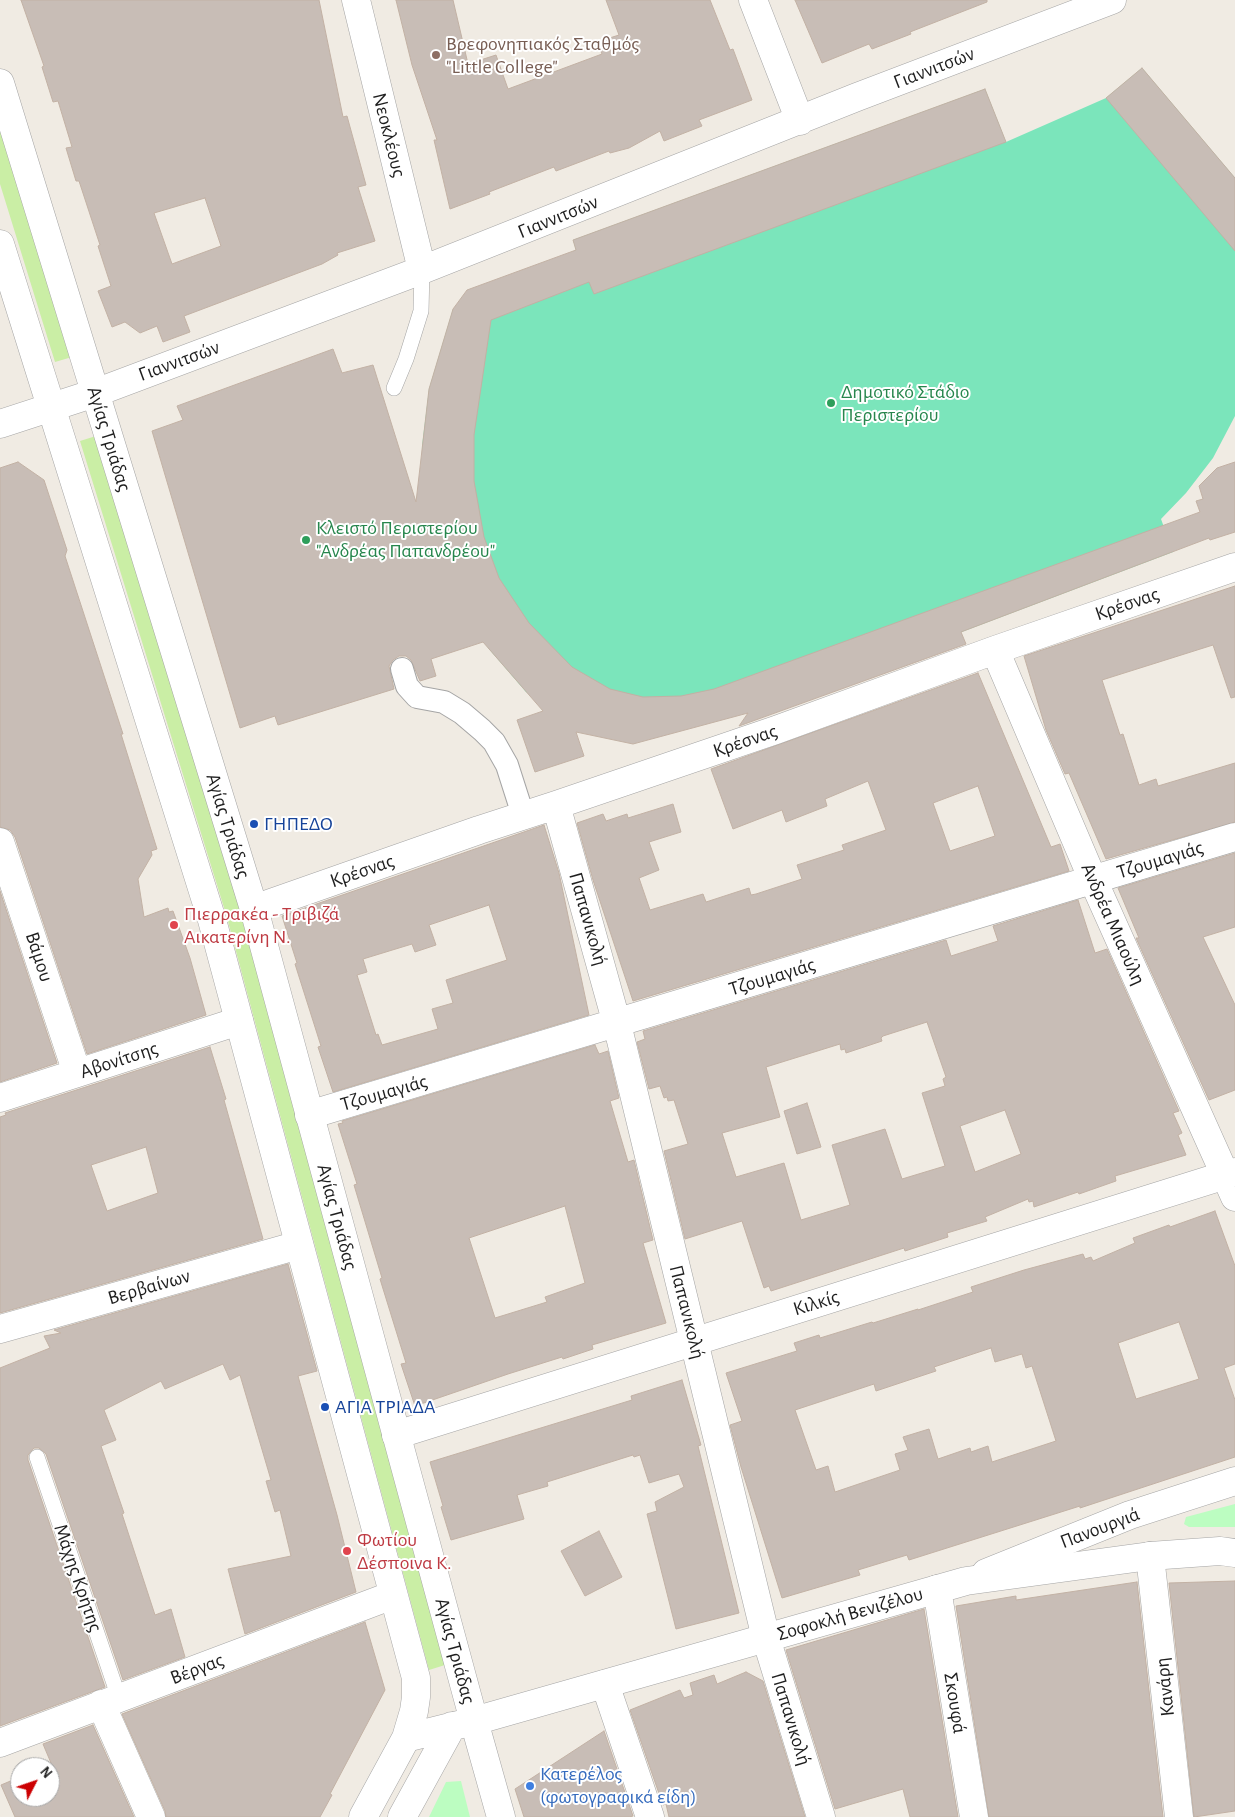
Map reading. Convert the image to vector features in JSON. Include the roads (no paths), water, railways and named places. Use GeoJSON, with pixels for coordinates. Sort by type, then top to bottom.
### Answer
{"type":"FeatureCollection","features":[{"type":"Feature","properties":{"kind":"street","name":"Νεοκλέους"},"geometry":{"type":"LineString","coordinates":[[356,0],[422,270]]}},
{"type":"Feature","properties":{"kind":"street"},"geometry":{"type":"LineString","coordinates":[[754,0],[800,121]]}},
{"type":"Feature","properties":{"kind":"street","name":"Γιαννιτσών"},"geometry":{"type":"LineString","coordinates":[[0,424],[52,408],[422,270],[857,97],[1112,0]]}},
{"type":"Feature","properties":{"kind":"street","name":"Αγίας Τριάδας"},"geometry":{"type":"LineString","coordinates":[[0,83],[254,909],[396,1435],[463,1724],[501,1817]]}},
{"type":"Feature","properties":{"kind":"street"},"geometry":{"type":"LineString","coordinates":[[0,244],[212,920],[416,1678],[414,1711],[406,1738],[363,1817]]}},
{"type":"Feature","properties":{"kind":"street","name":"Κρέσνας"},"geometry":{"type":"LineString","coordinates":[[254,909],[523,815],[556,806],[776,730],[995,650],[1235,567]]}},
{"type":"Feature","properties":{"kind":"street","name":"Ανδρέα Μιαούλη"},"geometry":{"type":"LineString","coordinates":[[995,650],[1093,880],[1232,1181]]}},
{"type":"Feature","properties":{"kind":"street"},"geometry":{"type":"LineString","coordinates":[[402,669],[407,686],[417,697],[444,702],[462,713],[494,742],[507,765],[523,815]]}},
{"type":"Feature","properties":{"kind":"street","name":"Παπανικολή"},"geometry":{"type":"LineString","coordinates":[[556,806],[617,1024],[766,1638],[821,1817]]}},
{"type":"Feature","properties":{"kind":"street","name":"Τζουμαγιάς"},"geometry":{"type":"LineString","coordinates":[[309,1115],[1235,838]]}},
{"type":"Feature","properties":{"kind":"street","name":"Βάμου"},"geometry":{"type":"LineString","coordinates":[[0,842],[77,1073]]}},
{"type":"Feature","properties":{"kind":"street","name":"Αβονίτσης"},"geometry":{"type":"LineString","coordinates":[[0,1098],[239,1022]]}},
{"type":"Feature","properties":{"kind":"street","name":"Κιλκίς"},"geometry":{"type":"LineString","coordinates":[[396,1435],[694,1341],[1232,1181]]}},
{"type":"Feature","properties":{"kind":"street","name":"Βερβαίνων"},"geometry":{"type":"LineString","coordinates":[[0,1329],[299,1245]]}},
{"type":"Feature","properties":{"kind":"street","name":"Πανουργιά"},"geometry":{"type":"LineString","coordinates":[[966,1581],[1130,1516],[1235,1481]]}},
{"type":"Feature","properties":{"kind":"street","name":"Σοφοκλή Βενιζέλου"},"geometry":{"type":"LineString","coordinates":[[406,1738],[463,1724],[966,1581],[1150,1556],[1220,1552],[1235,1553]]}},
{"type":"Feature","properties":{"kind":"street","name":"Κανάρη"},"geometry":{"type":"LineString","coordinates":[[1150,1556],[1179,1817]]}},
{"type":"Feature","properties":{"kind":"street","name":"Σκουφά"},"geometry":{"type":"LineString","coordinates":[[937,1589],[974,1817]]}},
{"type":"Feature","properties":{"kind":"street","name":"Βέργας"},"geometry":{"type":"LineString","coordinates":[[0,1742],[393,1595]]}},
{"type":"Feature","properties":{"kind":"street"},"geometry":{"type":"LineString","coordinates":[[605,1684],[650,1817]]}},
{"type":"Feature","properties":{"kind":"street","name":"Μάχης Κρήτης"},"geometry":{"type":"LineString","coordinates":[[110,1701],[152,1817]]}},
{"type":"Feature","properties":{"kind":"street"},"geometry":{"type":"LineString","coordinates":[[402,1817],[463,1724]]}},
{"type":"Feature","properties":{"kind":"lane"},"geometry":{"type":"LineString","coordinates":[[394,388],[422,311],[422,270]]}},
{"type":"Feature","properties":{"kind":"lane","name":"Μάχης Κρήτης"},"geometry":{"type":"LineString","coordinates":[[37,1457],[110,1701]]}},
{"type":"Feature","properties":{"kind":"place","name":"Βρεφονηπιακός Σταθμός \"Little College\""},"geometry":{"type":"Point","coordinates":[436,55]}},
{"type":"Feature","properties":{"kind":"place","name":"Δημοτικό Στάδιο Περιστερίου"},"geometry":{"type":"Point","coordinates":[831,403]}},
{"type":"Feature","properties":{"kind":"place","name":"Κλειστό Περιστερίου \"Ανδρέας Παπανδρέου\""},"geometry":{"type":"Point","coordinates":[306,540]}},
{"type":"Feature","properties":{"kind":"place","name":"ΓΗΠΕΔΟ"},"geometry":{"type":"Point","coordinates":[254,824]}},
{"type":"Feature","properties":{"kind":"place","name":"Πιερρακέα - Τριβιζά Αικατερίνη Ν."},"geometry":{"type":"Point","coordinates":[174,925]}},
{"type":"Feature","properties":{"kind":"place","name":"ΑΓΙΑ ΤΡΙΑΔΑ"},"geometry":{"type":"Point","coordinates":[325,1407]}},
{"type":"Feature","properties":{"kind":"place","name":"Φωτίου Δέσποινα Κ."},"geometry":{"type":"Point","coordinates":[347,1551]}},
{"type":"Feature","properties":{"kind":"place","name":"Κατερέλος (φωτογραφικά είδη)"},"geometry":{"type":"Point","coordinates":[530,1786]}}]}
